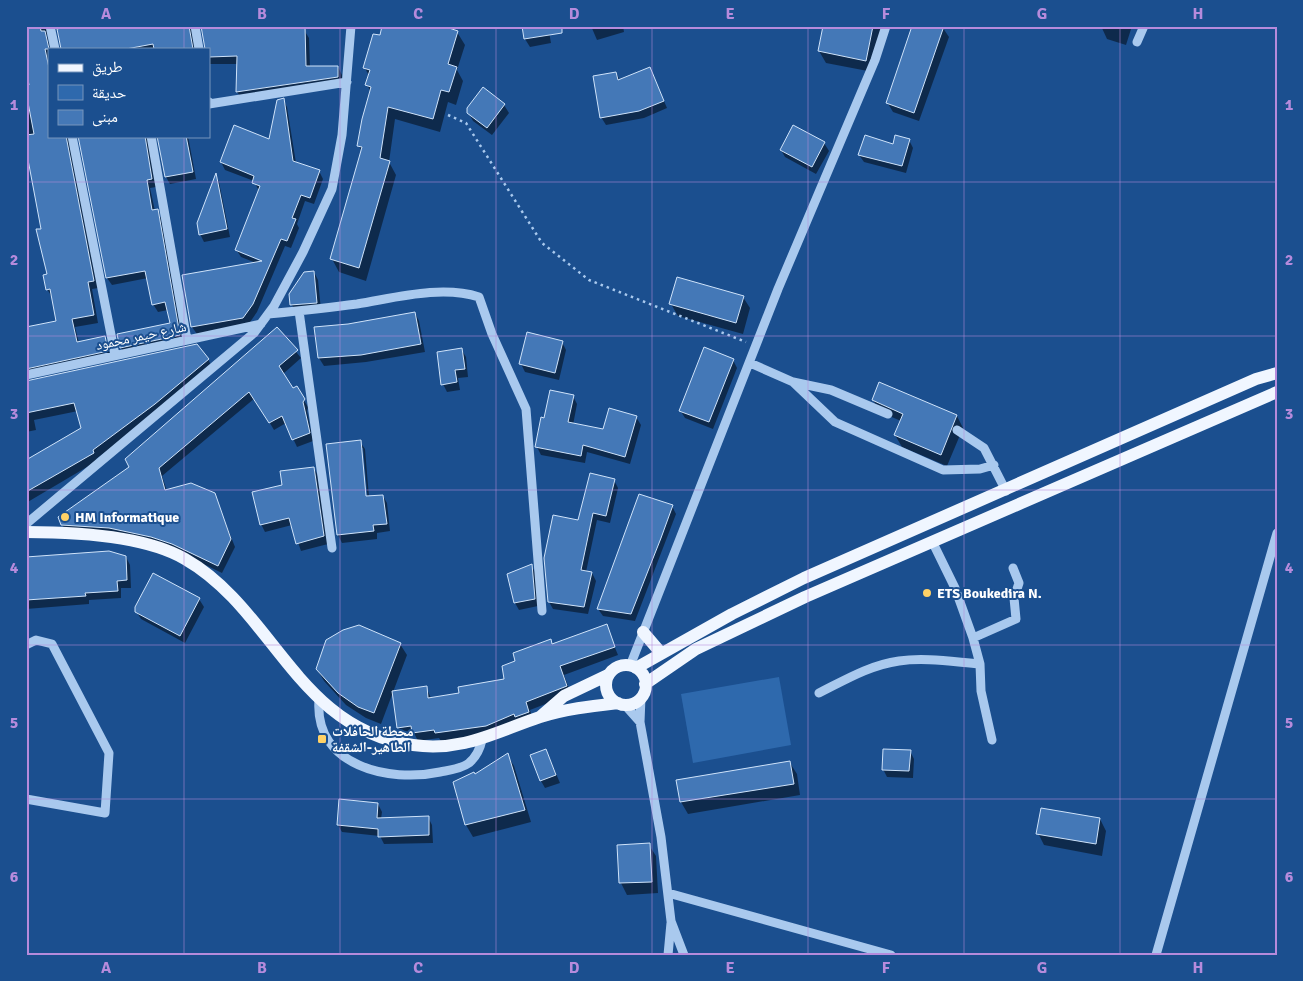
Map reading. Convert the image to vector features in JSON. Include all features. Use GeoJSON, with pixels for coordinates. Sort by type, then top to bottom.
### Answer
{"type":"FeatureCollection","features":[{"type":"Feature","properties":{"kind":"main road"},"geometry":{"type":"LineString","coordinates":[[539,718],[571,692],[608,675],[617,667],[633,667],[804,578],[1006,491],[1256,379],[1277,373]]}},
{"type":"Feature","properties":{"kind":"main road"},"geometry":{"type":"LineString","coordinates":[[26,532],[135,540],[184,558],[225,590],[318,700],[353,726],[392,741],[435,747],[482,740],[539,718],[570,710],[637,701],[643,690],[676,661],[710,642],[932,541],[1277,392]]}},
{"type":"Feature","properties":{"kind":"main road"},"geometry":{"type":"LineString","coordinates":[[643,632],[661,653]]}},
{"type":"Feature","properties":{"kind":"main road"},"geometry":{"type":"LineString","coordinates":[[633,667],[644,678],[643,690]]}},
{"type":"Feature","properties":{"kind":"main road"},"geometry":{"type":"LineString","coordinates":[[608,675],[606,688],[612,699],[621,704]]}},
{"type":"Feature","properties":{"kind":"street"},"geometry":{"type":"LineString","coordinates":[[50,26],[55,48]]}},
{"type":"Feature","properties":{"kind":"street"},"geometry":{"type":"LineString","coordinates":[[195,26],[199,48]]}},
{"type":"Feature","properties":{"kind":"street"},"geometry":{"type":"LineString","coordinates":[[26,524],[254,333],[268,314],[303,252],[332,189],[342,135],[351,26]]}},
{"type":"Feature","properties":{"kind":"street"},"geometry":{"type":"LineString","coordinates":[[633,667],[643,632],[778,289],[875,60],[886,26]]}},
{"type":"Feature","properties":{"kind":"street"},"geometry":{"type":"LineString","coordinates":[[1137,42],[1144,26]]}},
{"type":"Feature","properties":{"kind":"street"},"geometry":{"type":"LineString","coordinates":[[210,104],[347,82]]}},
{"type":"Feature","properties":{"kind":"street"},"geometry":{"type":"LineString","coordinates":[[72,138],[115,355]]}},
{"type":"Feature","properties":{"kind":"street"},"geometry":{"type":"LineString","coordinates":[[150,138],[187,340]]}},
{"type":"Feature","properties":{"kind":"street"},"geometry":{"type":"LineString","coordinates":[[268,314],[429,294],[464,292],[480,296],[492,334],[526,409],[542,611]]}},
{"type":"Feature","properties":{"kind":"street"},"geometry":{"type":"LineString","coordinates":[[299,311],[332,548]]}},
{"type":"Feature","properties":{"kind":"street","name":"شارع حيمر محمود"},"geometry":{"type":"LineString","coordinates":[[26,375],[261,324]]}},
{"type":"Feature","properties":{"kind":"street"},"geometry":{"type":"LineString","coordinates":[[750,363],[793,382],[831,390],[888,414]]}},
{"type":"Feature","properties":{"kind":"street"},"geometry":{"type":"LineString","coordinates":[[793,382],[835,422],[943,470],[980,469],[994,465]]}},
{"type":"Feature","properties":{"kind":"street"},"geometry":{"type":"LineString","coordinates":[[957,430],[984,448],[1006,491]]}},
{"type":"Feature","properties":{"kind":"street"},"geometry":{"type":"LineString","coordinates":[[1156,955],[1277,533]]}},
{"type":"Feature","properties":{"kind":"street"},"geometry":{"type":"LineString","coordinates":[[932,541],[955,588],[973,638],[980,664],[981,692],[992,740]]}},
{"type":"Feature","properties":{"kind":"street"},"geometry":{"type":"LineString","coordinates":[[973,638],[1016,619],[1014,598],[1019,583],[1013,568]]}},
{"type":"Feature","properties":{"kind":"street"},"geometry":{"type":"LineString","coordinates":[[26,645],[36,640],[52,644],[109,753],[105,813],[26,799]]}},
{"type":"Feature","properties":{"kind":"street"},"geometry":{"type":"LineString","coordinates":[[820,692],[870,669],[898,661],[929,660],[980,664]]}},
{"type":"Feature","properties":{"kind":"street"},"geometry":{"type":"LineString","coordinates":[[643,690],[640,722],[671,921],[668,955]]}},
{"type":"Feature","properties":{"kind":"street"},"geometry":{"type":"LineString","coordinates":[[318,700],[318,716],[326,739],[347,758],[372,771],[385,775],[413,777],[458,769],[474,758],[482,740]]}},
{"type":"Feature","properties":{"kind":"street"},"geometry":{"type":"LineString","coordinates":[[621,704],[640,722]]}},
{"type":"Feature","properties":{"kind":"street"},"geometry":{"type":"LineString","coordinates":[[668,893],[891,955]]}},
{"type":"Feature","properties":{"kind":"street"},"geometry":{"type":"LineString","coordinates":[[671,921],[684,955]]}},
{"type":"Feature","properties":{"kind":"path"},"geometry":{"type":"LineString","coordinates":[[448,115],[466,123],[542,243],[589,280],[757,346]]}},
{"type":"Feature","properties":{"kind":"green space"},"geometry":{"type":"Polygon","coordinates":[[[779,677],[791,745],[693,763],[681,694],[779,677]]]}},
{"type":"Feature","properties":{"kind":"building"},"geometry":{"type":"Polygon","coordinates":[[[26,26],[40,26],[41,31],[45,31],[49,48],[45,49],[48,63],[48,138],[66,138],[94,281],[88,282],[94,315],[72,319],[77,342],[105,336],[108,351],[26,369],[26,327],[56,321],[50,289],[46,290],[43,275],[47,274],[36,229],[41,229],[26,149],[26,135],[34,134],[26,92],[26,85],[29,85],[26,69],[26,26]]]}},
{"type":"Feature","properties":{"kind":"building"},"geometry":{"type":"Polygon","coordinates":[[[71,26],[189,26],[193,48],[154,48],[153,44],[131,48],[61,48],[57,29],[71,26]]]}},
{"type":"Feature","properties":{"kind":"building"},"geometry":{"type":"Polygon","coordinates":[[[201,26],[305,26],[306,66],[338,66],[338,77],[236,92],[237,56],[210,57],[210,48],[205,48],[201,26]]]}},
{"type":"Feature","properties":{"kind":"building"},"geometry":{"type":"Polygon","coordinates":[[[382,26],[443,26],[458,31],[448,64],[457,67],[449,92],[441,90],[433,119],[388,107],[380,158],[390,161],[359,268],[330,259],[362,147],[357,146],[371,87],[365,85],[370,70],[363,68],[373,34],[380,35],[382,26]]]}},
{"type":"Feature","properties":{"kind":"building"},"geometry":{"type":"Polygon","coordinates":[[[522,26],[562,26],[562,33],[524,39],[522,26]]]}},
{"type":"Feature","properties":{"kind":"building"},"geometry":{"type":"Polygon","coordinates":[[[823,26],[873,26],[866,61],[818,51],[823,26]]]}},
{"type":"Feature","properties":{"kind":"building"},"geometry":{"type":"Polygon","coordinates":[[[912,26],[944,26],[914,113],[886,103],[912,26]]]}},
{"type":"Feature","properties":{"kind":"building"},"geometry":{"type":"Polygon","coordinates":[[[650,67],[664,101],[639,111],[600,118],[593,76],[616,72],[618,80],[650,67]]]}},
{"type":"Feature","properties":{"kind":"building"},"geometry":{"type":"Polygon","coordinates":[[[483,87],[505,104],[487,128],[467,113],[467,108],[483,87]]]}},
{"type":"Feature","properties":{"kind":"building"},"geometry":{"type":"Polygon","coordinates":[[[284,98],[293,161],[320,170],[310,198],[301,195],[292,218],[296,219],[287,241],[281,239],[253,304],[243,318],[191,327],[182,275],[262,261],[235,250],[260,186],[252,183],[254,176],[220,162],[234,125],[269,139],[277,100],[284,98]]]}},
{"type":"Feature","properties":{"kind":"building"},"geometry":{"type":"Polygon","coordinates":[[[793,125],[825,142],[812,167],[780,150],[793,125]]]}},
{"type":"Feature","properties":{"kind":"building"},"geometry":{"type":"Polygon","coordinates":[[[865,135],[893,144],[895,135],[910,139],[902,166],[858,155],[865,135]]]}},
{"type":"Feature","properties":{"kind":"building"},"geometry":{"type":"Polygon","coordinates":[[[78,138],[145,138],[152,179],[147,180],[152,210],[158,209],[180,335],[120,348],[117,334],[170,323],[165,302],[152,305],[145,271],[106,278],[78,138]]]}},
{"type":"Feature","properties":{"kind":"building"},"geometry":{"type":"Polygon","coordinates":[[[157,138],[186,138],[193,172],[165,177],[157,138]]]}},
{"type":"Feature","properties":{"kind":"building"},"geometry":{"type":"Polygon","coordinates":[[[216,173],[227,229],[199,235],[197,223],[216,173]]]}},
{"type":"Feature","properties":{"kind":"building"},"geometry":{"type":"Polygon","coordinates":[[[314,271],[317,303],[290,305],[289,294],[304,272],[314,271]]]}},
{"type":"Feature","properties":{"kind":"building"},"geometry":{"type":"Polygon","coordinates":[[[677,277],[744,296],[736,323],[669,304],[677,277]]]}},
{"type":"Feature","properties":{"kind":"building"},"geometry":{"type":"Polygon","coordinates":[[[415,312],[421,344],[361,355],[318,358],[314,327],[348,324],[415,312]]]}},
{"type":"Feature","properties":{"kind":"building"},"geometry":{"type":"Polygon","coordinates":[[[277,327],[298,350],[279,366],[293,388],[297,386],[305,399],[303,402],[310,433],[292,440],[282,416],[269,423],[249,392],[159,468],[165,490],[191,483],[215,493],[231,539],[218,566],[172,544],[151,537],[109,528],[61,525],[58,517],[129,467],[125,459],[277,327]]]}},
{"type":"Feature","properties":{"kind":"building"},"geometry":{"type":"Polygon","coordinates":[[[527,332],[563,341],[555,373],[519,364],[527,332]]]}},
{"type":"Feature","properties":{"kind":"building"},"geometry":{"type":"Polygon","coordinates":[[[197,344],[209,359],[155,404],[93,450],[94,453],[26,492],[26,460],[81,428],[74,403],[26,413],[26,381],[197,344]]]}},
{"type":"Feature","properties":{"kind":"building"},"geometry":{"type":"Polygon","coordinates":[[[704,347],[734,359],[709,422],[679,411],[704,347]]]}},
{"type":"Feature","properties":{"kind":"building"},"geometry":{"type":"Polygon","coordinates":[[[462,348],[465,369],[455,370],[457,382],[441,385],[437,352],[462,348]]]}},
{"type":"Feature","properties":{"kind":"building"},"geometry":{"type":"Polygon","coordinates":[[[879,382],[957,415],[941,455],[894,435],[903,414],[872,400],[879,382]]]}},
{"type":"Feature","properties":{"kind":"building"},"geometry":{"type":"Polygon","coordinates":[[[550,390],[574,395],[568,422],[603,429],[609,408],[637,416],[625,457],[583,445],[581,456],[535,447],[541,417],[544,418],[550,390]]]}},
{"type":"Feature","properties":{"kind":"building"},"geometry":{"type":"Polygon","coordinates":[[[361,440],[366,496],[383,495],[387,524],[373,525],[374,531],[337,535],[326,444],[361,440]]]}},
{"type":"Feature","properties":{"kind":"building"},"geometry":{"type":"Polygon","coordinates":[[[314,467],[324,536],[296,544],[289,518],[260,525],[252,492],[282,485],[280,471],[314,467]]]}},
{"type":"Feature","properties":{"kind":"building"},"geometry":{"type":"Polygon","coordinates":[[[590,473],[615,479],[606,516],[593,513],[581,570],[592,572],[584,607],[548,602],[544,558],[553,515],[578,520],[590,473]]]}},
{"type":"Feature","properties":{"kind":"building"},"geometry":{"type":"Polygon","coordinates":[[[639,494],[673,505],[661,538],[631,614],[597,609],[639,494]]]}},
{"type":"Feature","properties":{"kind":"building"},"geometry":{"type":"Polygon","coordinates":[[[109,551],[126,556],[127,580],[117,581],[118,591],[85,593],[86,596],[26,600],[26,557],[109,551]]]}},
{"type":"Feature","properties":{"kind":"building"},"geometry":{"type":"Polygon","coordinates":[[[532,564],[535,599],[514,603],[507,574],[532,564]]]}},
{"type":"Feature","properties":{"kind":"building"},"geometry":{"type":"Polygon","coordinates":[[[153,573],[200,598],[180,636],[135,612],[135,607],[153,573]]]}},
{"type":"Feature","properties":{"kind":"building"},"geometry":{"type":"Polygon","coordinates":[[[607,624],[615,647],[560,666],[567,686],[526,702],[529,712],[515,717],[514,714],[486,726],[435,733],[434,730],[412,733],[411,726],[397,728],[392,691],[427,686],[428,698],[459,693],[458,687],[504,679],[502,666],[515,661],[513,653],[551,639],[552,644],[607,624]]]}},
{"type":"Feature","properties":{"kind":"building"},"geometry":{"type":"Polygon","coordinates":[[[359,625],[401,643],[374,713],[358,707],[338,693],[316,669],[326,640],[343,630],[359,625]]]}},
{"type":"Feature","properties":{"kind":"building"},"geometry":{"type":"Polygon","coordinates":[[[546,749],[556,775],[540,781],[530,755],[546,749]]]}},
{"type":"Feature","properties":{"kind":"building"},"geometry":{"type":"Polygon","coordinates":[[[883,749],[911,750],[909,771],[882,770],[883,749]]]}},
{"type":"Feature","properties":{"kind":"building"},"geometry":{"type":"Polygon","coordinates":[[[508,753],[525,810],[465,825],[453,782],[474,772],[475,774],[508,753]]]}},
{"type":"Feature","properties":{"kind":"building"},"geometry":{"type":"Polygon","coordinates":[[[790,761],[794,784],[680,802],[676,780],[790,761]]]}},
{"type":"Feature","properties":{"kind":"building"},"geometry":{"type":"Polygon","coordinates":[[[339,799],[378,803],[377,818],[429,816],[429,835],[378,837],[378,829],[337,825],[339,799]]]}},
{"type":"Feature","properties":{"kind":"building"},"geometry":{"type":"Polygon","coordinates":[[[1041,808],[1100,818],[1096,844],[1036,834],[1041,808]]]}},
{"type":"Feature","properties":{"kind":"building"},"geometry":{"type":"Polygon","coordinates":[[[650,843],[652,882],[619,883],[617,845],[650,843]]]}},
{"type":"Feature","properties":{"kind":"place","name":"HM Informatique"},"geometry":{"type":"Point","coordinates":[65,517]}},
{"type":"Feature","properties":{"kind":"place","name":"ETS Boukedira N."},"geometry":{"type":"Point","coordinates":[927,593]}},
{"type":"Feature","properties":{"kind":"place","name":"محطة الحافلات الطاهير-الشقفة"},"geometry":{"type":"Point","coordinates":[322,739]}}]}
